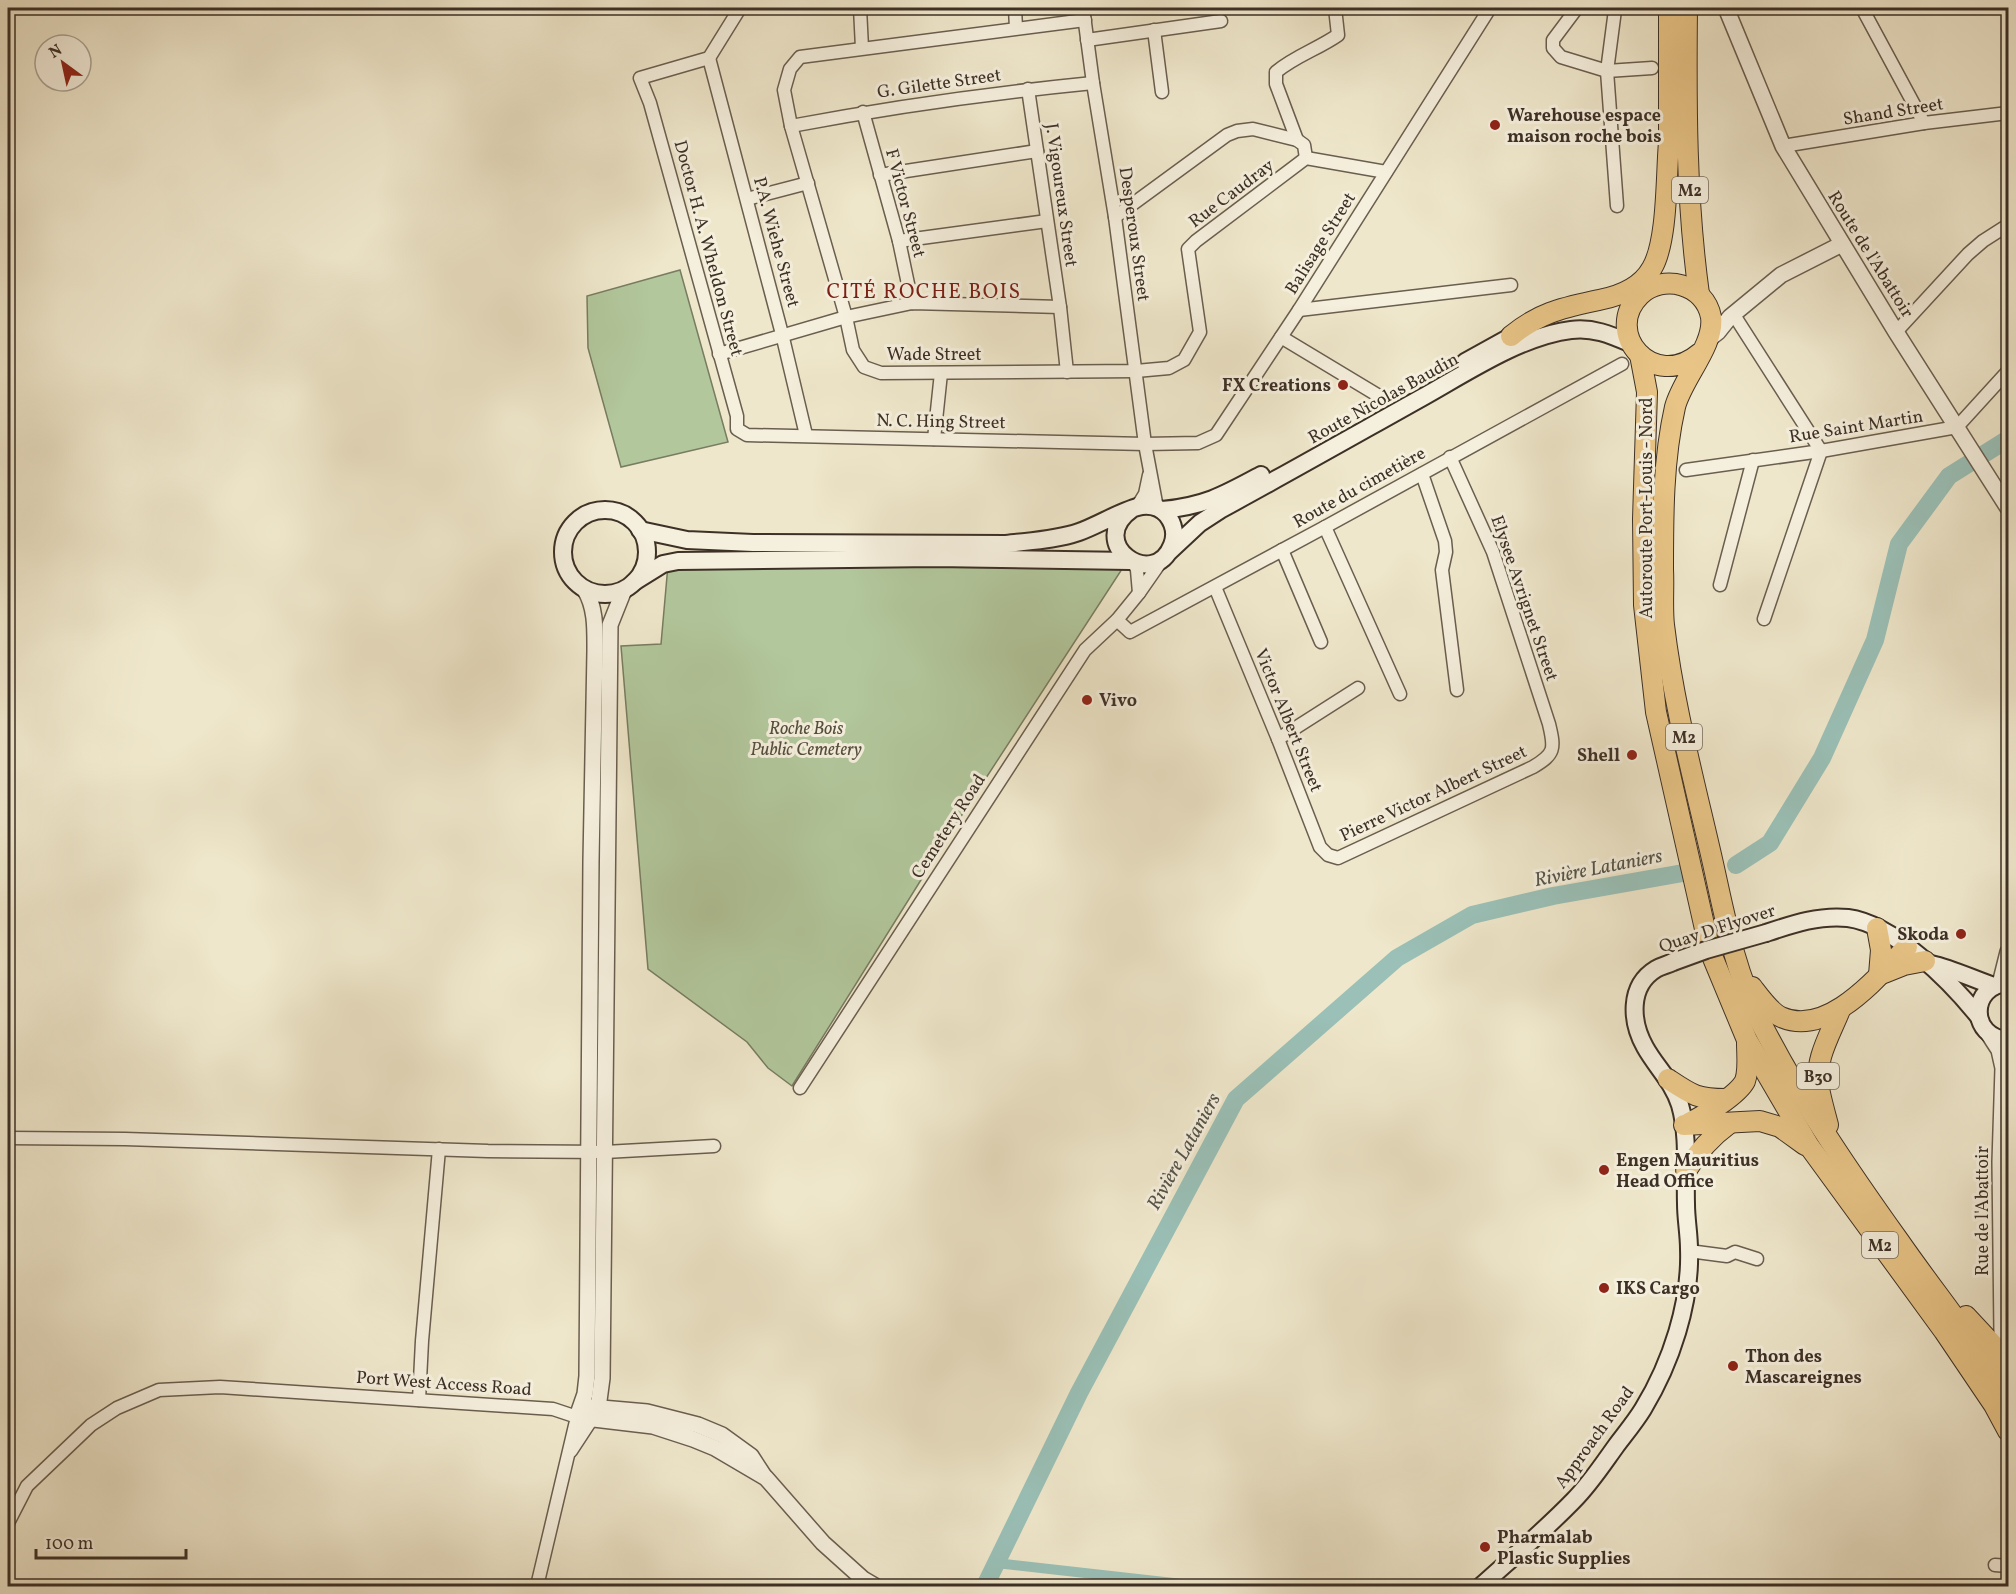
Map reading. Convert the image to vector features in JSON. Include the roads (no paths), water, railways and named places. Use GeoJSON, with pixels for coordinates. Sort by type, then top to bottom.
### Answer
{"type":"FeatureCollection","features":[{"type":"Feature","properties":{"kind":"highway","name":"M2"},"geometry":{"type":"LineString","coordinates":[[1654,286],[1669,232],[1669,8]]}},
{"type":"Feature","properties":{"kind":"highway","name":"M2"},"geometry":{"type":"LineString","coordinates":[[1687,8],[1692,243],[1702,298],[1711,319],[1705,346]]}},
{"type":"Feature","properties":{"kind":"highway"},"geometry":{"type":"LineString","coordinates":[[1511,336],[1528,322],[1547,313],[1628,292],[1639,284],[1652,268],[1662,239],[1669,141]]}},
{"type":"Feature","properties":{"kind":"highway"},"geometry":{"type":"LineString","coordinates":[[1635,300],[1643,292],[1666,283],[1689,288],[1702,298]]}},
{"type":"Feature","properties":{"kind":"highway","name":"M2"},"geometry":{"type":"LineString","coordinates":[[1635,300],[1627,321],[1628,333],[1636,349]]}},
{"type":"Feature","properties":{"kind":"highway"},"geometry":{"type":"LineString","coordinates":[[1636,349],[1649,362],[1670,367],[1692,361],[1705,346]]}},
{"type":"Feature","properties":{"kind":"highway","name":"Autoroute Port-Louis - Nord"},"geometry":{"type":"LineString","coordinates":[[1705,346],[1676,404],[1667,461],[1663,522],[1664,622],[1680,722],[1737,965],[1759,1019],[1832,1144],[2008,1397]]}},
{"type":"Feature","properties":{"kind":"highway","name":"Autoroute Port-Louis - Nord"},"geometry":{"type":"LineString","coordinates":[[1636,349],[1647,392],[1642,519],[1644,605],[1656,712],[1710,951],[1747,1040],[1812,1150],[1944,1331],[1994,1405],[2008,1431]]}},
{"type":"Feature","properties":{"kind":"highway"},"geometry":{"type":"LineString","coordinates":[[1877,928],[1881,950],[1879,975]]}},
{"type":"Feature","properties":{"kind":"highway"},"geometry":{"type":"LineString","coordinates":[[1737,965],[1759,996],[1778,1016],[1796,1022],[1840,1010],[1907,947]]}},
{"type":"Feature","properties":{"kind":"highway"},"geometry":{"type":"LineString","coordinates":[[1879,975],[1904,964],[1926,962]]}},
{"type":"Feature","properties":{"kind":"highway","name":"B30"},"geometry":{"type":"LineString","coordinates":[[1832,1144],[1818,1086],[1818,1073],[1827,1039],[1840,1010]]}},
{"type":"Feature","properties":{"kind":"highway"},"geometry":{"type":"LineString","coordinates":[[1684,1125],[1706,1115],[1744,1081],[1747,1040]]}},
{"type":"Feature","properties":{"kind":"highway"},"geometry":{"type":"LineString","coordinates":[[1668,1080],[1692,1095],[1706,1099],[1726,1099]]}},
{"type":"Feature","properties":{"kind":"highway"},"geometry":{"type":"LineString","coordinates":[[1684,1125],[1760,1121],[1780,1127],[1812,1150]]}},
{"type":"Feature","properties":{"kind":"highway"},"geometry":{"type":"LineString","coordinates":[[1686,1171],[1697,1152],[1707,1141],[1730,1123]]}},
{"type":"Feature","properties":{"kind":"highway"},"geometry":{"type":"LineString","coordinates":[[1898,1240],[2008,1361]]}},
{"type":"Feature","properties":{"kind":"main road","name":"Route Nicolas Baudin"},"geometry":{"type":"LineString","coordinates":[[1159,509],[1189,507],[1223,495],[1386,408],[1511,336],[1550,319],[1635,300]]}},
{"type":"Feature","properties":{"kind":"main road","name":"Route Nicolas Baudin"},"geometry":{"type":"LineString","coordinates":[[1166,555],[1200,523],[1220,510],[1519,346],[1546,335],[1588,329],[1603,332],[1636,349]]}},
{"type":"Feature","properties":{"kind":"main road"},"geometry":{"type":"LineString","coordinates":[[629,586],[642,571],[646,558],[646,544],[640,530],[633,521],[621,514],[607,511],[593,512],[580,519],[570,529],[564,542],[563,556],[566,570],[585,590],[597,594],[611,594],[629,586],[663,564],[678,561],[947,558],[1132,562],[1144,565],[1154,563],[1166,555],[1174,542],[1172,523],[1159,509],[1150,506],[1134,508],[1077,533],[1006,544],[753,543],[687,540],[640,530]]}},
{"type":"Feature","properties":{"kind":"main road"},"geometry":{"type":"LineString","coordinates":[[1132,562],[1119,550],[1116,531],[1124,514],[1134,508]]}},
{"type":"Feature","properties":{"kind":"main road","name":"Quay D Flyover"},"geometry":{"type":"LineString","coordinates":[[1686,1171],[1684,1125],[1679,1104],[1668,1080],[1644,1045],[1634,1010],[1637,992],[1648,975],[1656,969],[1706,950],[1797,923],[1823,918],[1849,919],[1877,928],[1926,962],[1962,995],[1988,1033]]}},
{"type":"Feature","properties":{"kind":"main road"},"geometry":{"type":"LineString","coordinates":[[1926,962],[1951,969],[1976,980],[2001,984]]}},
{"type":"Feature","properties":{"kind":"main road"},"geometry":{"type":"LineString","coordinates":[[1979,1017],[1979,1008],[1987,991],[2001,984]]}},
{"type":"Feature","properties":{"kind":"main road"},"geometry":{"type":"LineString","coordinates":[[1988,1033],[2008,1040]]}},
{"type":"Feature","properties":{"kind":"main road","name":"Approach Road"},"geometry":{"type":"LineString","coordinates":[[1481,1587],[1576,1499],[1643,1408],[1682,1319],[1686,1300],[1689,1251],[1686,1171]]}},
{"type":"Feature","properties":{"kind":"street"},"geometry":{"type":"LineString","coordinates":[[709,58],[740,8]]}},
{"type":"Feature","properties":{"kind":"street"},"geometry":{"type":"LineString","coordinates":[[860,8],[862,48],[1016,28],[1084,14]]}},
{"type":"Feature","properties":{"kind":"street"},"geometry":{"type":"LineString","coordinates":[[1015,8],[1016,28]]}},
{"type":"Feature","properties":{"kind":"street"},"geometry":{"type":"LineString","coordinates":[[1297,140],[1276,84],[1276,72],[1288,62],[1338,35],[1335,8]]}},
{"type":"Feature","properties":{"kind":"street","name":"Balisage Street"},"geometry":{"type":"LineString","coordinates":[[1145,444],[1198,443],[1216,435],[1299,310],[1490,8]]}},
{"type":"Feature","properties":{"kind":"street"},"geometry":{"type":"LineString","coordinates":[[1578,8],[1554,40],[1553,48],[1561,57],[1607,71],[1652,68]]}},
{"type":"Feature","properties":{"kind":"street","name":"Route de l'Abattoir"},"geometry":{"type":"LineString","coordinates":[[1726,8],[1783,146],[1896,332],[2008,508]]}},
{"type":"Feature","properties":{"kind":"street"},"geometry":{"type":"LineString","coordinates":[[1862,8],[1924,123]]}},
{"type":"Feature","properties":{"kind":"street"},"geometry":{"type":"LineString","coordinates":[[1615,10],[1607,71],[1617,206]]}},
{"type":"Feature","properties":{"kind":"street","name":"Desperoux Street"},"geometry":{"type":"LineString","coordinates":[[1084,14],[1115,217],[1145,444],[1159,509]]}},
{"type":"Feature","properties":{"kind":"street"},"geometry":{"type":"LineString","coordinates":[[1087,39],[1221,21]]}},
{"type":"Feature","properties":{"kind":"street"},"geometry":{"type":"LineString","coordinates":[[1154,30],[1161,92]]}},
{"type":"Feature","properties":{"kind":"street","name":"Wade Street"},"geometry":{"type":"LineString","coordinates":[[862,48],[800,57],[790,69],[784,90],[791,126],[846,317],[853,350],[864,367],[881,373],[1136,371]]}},
{"type":"Feature","properties":{"kind":"street","name":"Doctor H. A. Wheldon Street"},"geometry":{"type":"LineString","coordinates":[[709,58],[640,78],[650,103],[736,416],[737,429]]}},
{"type":"Feature","properties":{"kind":"street","name":"P.A. Wiehe Street"},"geometry":{"type":"LineString","coordinates":[[709,58],[782,334],[806,435]]}},
{"type":"Feature","properties":{"kind":"street","name":"G. Gilette Street"},"geometry":{"type":"LineString","coordinates":[[791,126],[863,112],[1028,89],[1093,83]]}},
{"type":"Feature","properties":{"kind":"street","name":"J. Vigoureux Street"},"geometry":{"type":"LineString","coordinates":[[1028,89],[1060,307],[1067,372]]}},
{"type":"Feature","properties":{"kind":"street","name":"F Victor Street"},"geometry":{"type":"LineString","coordinates":[[863,112],[899,241],[912,303]]}},
{"type":"Feature","properties":{"kind":"street","name":"Shand Street"},"geometry":{"type":"LineString","coordinates":[[1783,146],[1924,123],[2008,113]]}},
{"type":"Feature","properties":{"kind":"street"},"geometry":{"type":"LineString","coordinates":[[1115,217],[1227,135],[1237,131],[1253,129],[1297,140],[1304,145],[1306,158],[1386,172]]}},
{"type":"Feature","properties":{"kind":"street"},"geometry":{"type":"LineString","coordinates":[[880,175],[1037,151]]}},
{"type":"Feature","properties":{"kind":"street","name":"Rue Caudray"},"geometry":{"type":"LineString","coordinates":[[1136,371],[1169,368],[1184,360],[1200,332],[1188,249],[1306,158]]}},
{"type":"Feature","properties":{"kind":"street"},"geometry":{"type":"LineString","coordinates":[[747,200],[808,183]]}},
{"type":"Feature","properties":{"kind":"street"},"geometry":{"type":"LineString","coordinates":[[899,241],[1047,221]]}},
{"type":"Feature","properties":{"kind":"street"},"geometry":{"type":"LineString","coordinates":[[1896,332],[1968,254],[2008,225]]}},
{"type":"Feature","properties":{"kind":"street"},"geometry":{"type":"LineString","coordinates":[[1705,346],[1732,316],[1781,275],[1842,244]]}},
{"type":"Feature","properties":{"kind":"street"},"geometry":{"type":"LineString","coordinates":[[1299,310],[1511,285]]}},
{"type":"Feature","properties":{"kind":"street"},"geometry":{"type":"LineString","coordinates":[[1702,298],[1714,309],[1732,316],[1821,451],[1764,619]]}},
{"type":"Feature","properties":{"kind":"street"},"geometry":{"type":"LineString","coordinates":[[719,354],[846,317],[912,303],[1060,307]]}},
{"type":"Feature","properties":{"kind":"street"},"geometry":{"type":"LineString","coordinates":[[1281,337],[1378,396]]}},
{"type":"Feature","properties":{"kind":"street","name":"Route du cimetière"},"geometry":{"type":"LineString","coordinates":[[1117,620],[1130,632],[1622,364]]}},
{"type":"Feature","properties":{"kind":"street"},"geometry":{"type":"LineString","coordinates":[[1962,433],[2008,371]]}},
{"type":"Feature","properties":{"kind":"street"},"geometry":{"type":"LineString","coordinates":[[934,439],[941,373]]}},
{"type":"Feature","properties":{"kind":"street","name":"N. C. Hing Street"},"geometry":{"type":"LineString","coordinates":[[737,429],[747,435],[1145,444]]}},
{"type":"Feature","properties":{"kind":"street","name":"Rue Saint Martin"},"geometry":{"type":"LineString","coordinates":[[1686,470],[1962,433]]}},
{"type":"Feature","properties":{"kind":"street","name":"Elysee Avrignet Street"},"geometry":{"type":"LineString","coordinates":[[1450,457],[1493,552],[1512,614],[1525,646],[1553,741],[1547,758]]}},
{"type":"Feature","properties":{"kind":"street"},"geometry":{"type":"LineString","coordinates":[[1719,585],[1753,460]]}},
{"type":"Feature","properties":{"kind":"street"},"geometry":{"type":"LineString","coordinates":[[1134,508],[1145,494],[1150,465]]}},
{"type":"Feature","properties":{"kind":"street"},"geometry":{"type":"LineString","coordinates":[[1422,474],[1445,541],[1446,552],[1442,570],[1457,690]]}},
{"type":"Feature","properties":{"kind":"street"},"geometry":{"type":"LineString","coordinates":[[1325,527],[1400,694]]}},
{"type":"Feature","properties":{"kind":"street"},"geometry":{"type":"LineString","coordinates":[[1282,550],[1321,642]]}},
{"type":"Feature","properties":{"kind":"street","name":"Cemetery Road"},"geometry":{"type":"LineString","coordinates":[[800,1088],[1085,650],[1117,620],[1166,555]]}},
{"type":"Feature","properties":{"kind":"street"},"geometry":{"type":"LineString","coordinates":[[1132,562],[1137,570],[1139,593]]}},
{"type":"Feature","properties":{"kind":"street"},"geometry":{"type":"LineString","coordinates":[[537,1587],[570,1452],[572,1434],[587,1413],[602,1378],[610,625],[629,586]]}},
{"type":"Feature","properties":{"kind":"street","name":"Victor Albert Street"},"geometry":{"type":"LineString","coordinates":[[1215,587],[1278,738],[1320,848],[1328,855],[1338,858]]}},
{"type":"Feature","properties":{"kind":"street"},"geometry":{"type":"LineString","coordinates":[[585,590],[595,619],[585,1394],[587,1413]]}},
{"type":"Feature","properties":{"kind":"street"},"geometry":{"type":"LineString","coordinates":[[1278,738],[1358,688]]}},
{"type":"Feature","properties":{"kind":"street","name":"Pierre Victor Albert Street"},"geometry":{"type":"LineString","coordinates":[[1338,858],[1547,758]]}},
{"type":"Feature","properties":{"kind":"street"},"geometry":{"type":"LineString","coordinates":[[2001,984],[2008,952]]}},
{"type":"Feature","properties":{"kind":"street","name":"Rue de l'Abattoir"},"geometry":{"type":"LineString","coordinates":[[1988,1033],[2006,1062],[2002,1334],[2008,1354]]}},
{"type":"Feature","properties":{"kind":"street"},"geometry":{"type":"LineString","coordinates":[[8,1138],[125,1139],[588,1152],[714,1146]]}},
{"type":"Feature","properties":{"kind":"street"},"geometry":{"type":"LineString","coordinates":[[419,1400],[439,1149]]}},
{"type":"Feature","properties":{"kind":"street"},"geometry":{"type":"LineString","coordinates":[[1689,1251],[1727,1256],[1735,1252],[1757,1258]]}},
{"type":"Feature","properties":{"kind":"street","name":"Port West Access Road"},"geometry":{"type":"LineString","coordinates":[[8,1523],[27,1486],[91,1425],[117,1408],[159,1390],[220,1387],[553,1409],[572,1405],[587,1413]]}},
{"type":"Feature","properties":{"kind":"street"},"geometry":{"type":"LineString","coordinates":[[587,1413],[647,1413],[698,1425],[722,1435],[751,1456],[766,1478],[823,1543],[875,1587]]}},
{"type":"Feature","properties":{"kind":"street"},"geometry":{"type":"LineString","coordinates":[[1995,1565],[2008,1566]]}},
{"type":"Feature","properties":{"kind":"waterway","name":"Rivière Lataniers"},"geometry":{"type":"LineString","coordinates":[[1736,865],[1770,843],[1822,758],[1875,640],[1899,544],[1949,476],[2008,439]]}},
{"type":"Feature","properties":{"kind":"waterway","name":"Rivière Lataniers"},"geometry":{"type":"LineString","coordinates":[[985,1586],[1079,1393],[1236,1099],[1397,958],[1472,915],[1553,896],[1683,873]]}},
{"type":"Feature","properties":{"kind":"waterway"},"geometry":{"type":"LineString","coordinates":[[996,1563],[1200,1586]]}},
{"type":"Feature","properties":{"kind":"place","name":"Warehouse espace maison roche bois"},"geometry":{"type":"Point","coordinates":[1495,125]}},
{"type":"Feature","properties":{"kind":"place","name":"FX Creations"},"geometry":{"type":"Point","coordinates":[1343,385]}},
{"type":"Feature","properties":{"kind":"place","name":"Vivo"},"geometry":{"type":"Point","coordinates":[1087,700]}},
{"type":"Feature","properties":{"kind":"place","name":"Shell"},"geometry":{"type":"Point","coordinates":[1632,755]}},
{"type":"Feature","properties":{"kind":"place","name":"Skoda"},"geometry":{"type":"Point","coordinates":[1961,934]}},
{"type":"Feature","properties":{"kind":"place","name":"Engen Mauritius Head Office"},"geometry":{"type":"Point","coordinates":[1604,1170]}},
{"type":"Feature","properties":{"kind":"place","name":"IKS Cargo"},"geometry":{"type":"Point","coordinates":[1604,1288]}},
{"type":"Feature","properties":{"kind":"place","name":"Thon des Mascareignes"},"geometry":{"type":"Point","coordinates":[1733,1366]}},
{"type":"Feature","properties":{"kind":"place","name":"Pharmalab Plastic Supplies"},"geometry":{"type":"Point","coordinates":[1485,1547]}},
{"type":"Feature","properties":{"kind":"district","name":"CITÉ ROCHE BOIS"},"geometry":{"type":"Point","coordinates":[924,291]}},
{"type":"Feature","properties":{"kind":"park label","name":"Roche Bois Public Cemetery"},"geometry":{"type":"Point","coordinates":[806,738]}}]}
